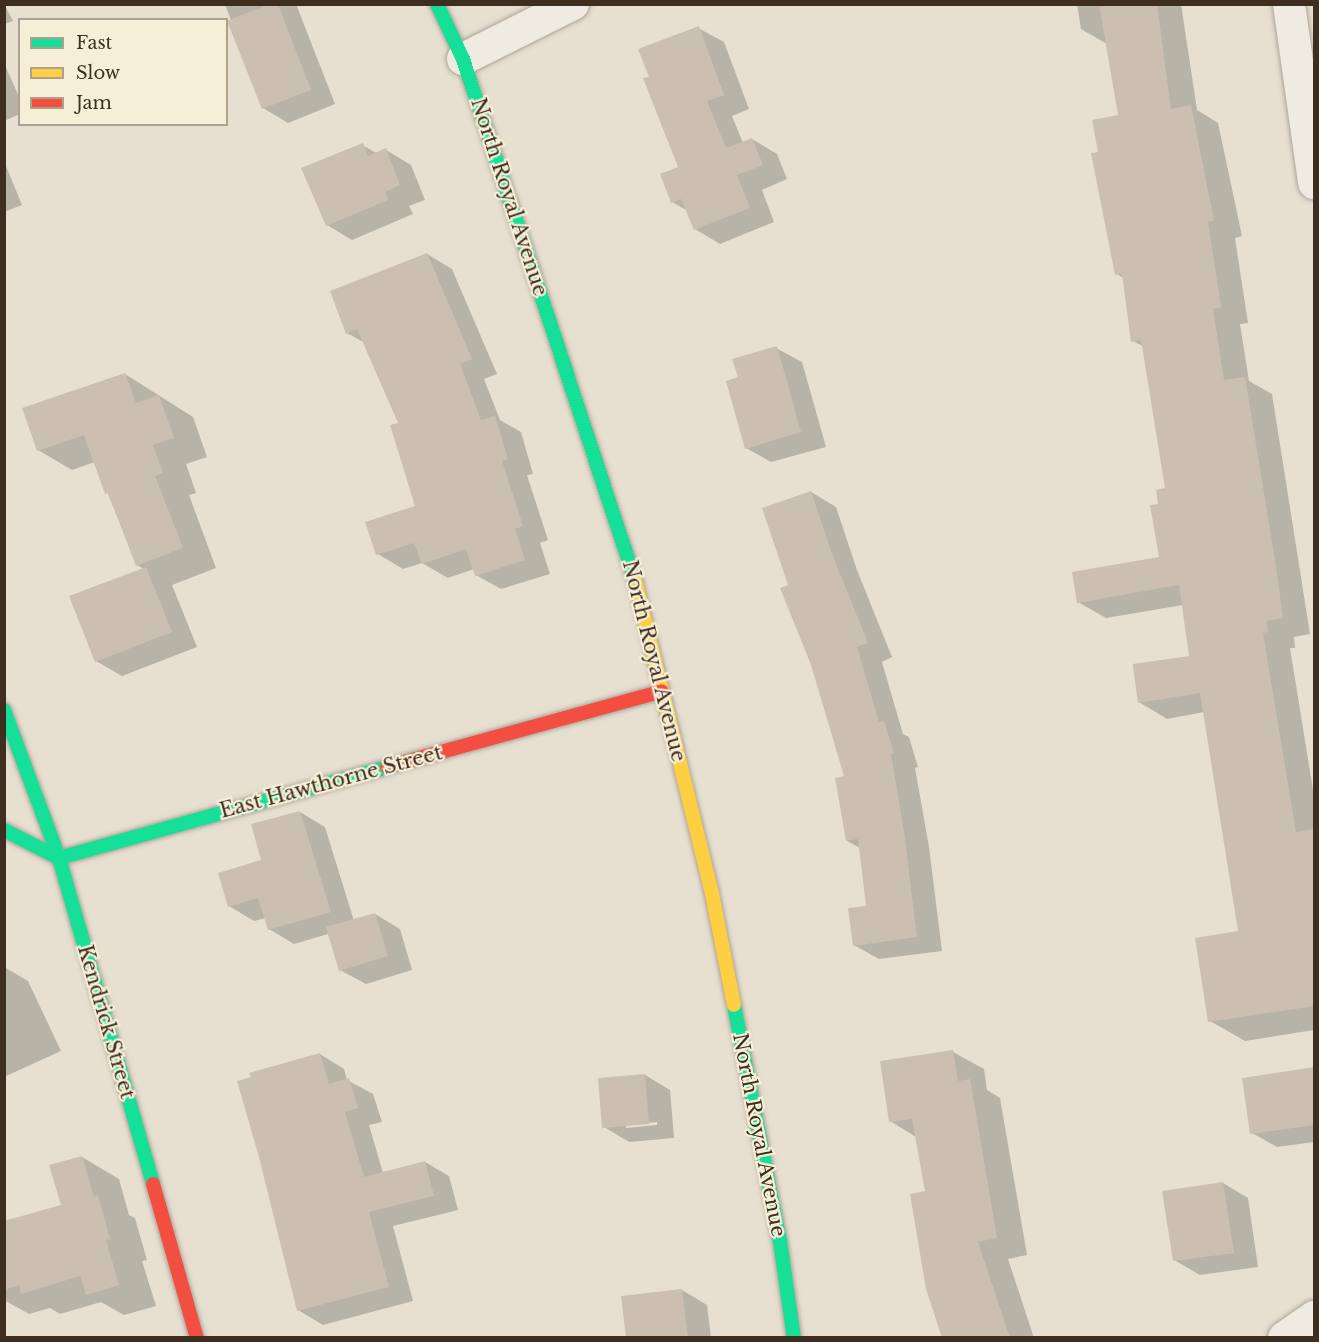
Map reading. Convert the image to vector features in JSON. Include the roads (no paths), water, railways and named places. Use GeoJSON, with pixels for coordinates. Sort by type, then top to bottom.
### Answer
{"type":"FeatureCollection","features":[{"type":"Feature","properties":{"kind":"street","name":"North Royal Avenue"},"geometry":{"type":"LineString","coordinates":[[437,4],[463,59],[630,561],[712,894],[780,1240],[794,1338]]}},
{"type":"Feature","properties":{"kind":"street"},"geometry":{"type":"LineString","coordinates":[[463,59],[573,4]]}},
{"type":"Feature","properties":{"kind":"street"},"geometry":{"type":"LineString","coordinates":[[1289,4],[1314,183]]}},
{"type":"Feature","properties":{"kind":"street","name":"East Hawthorne Street"},"geometry":{"type":"LineString","coordinates":[[59,858],[662,691]]}},
{"type":"Feature","properties":{"kind":"street","name":"Kendrick Street"},"geometry":{"type":"LineString","coordinates":[[4,710],[59,858],[197,1338]]}},
{"type":"Feature","properties":{"kind":"street"},"geometry":{"type":"LineString","coordinates":[[4,830],[59,858]]}},
{"type":"Feature","properties":{"kind":"street"},"geometry":{"type":"LineString","coordinates":[[1284,1338],[1314,1317]]}}]}
